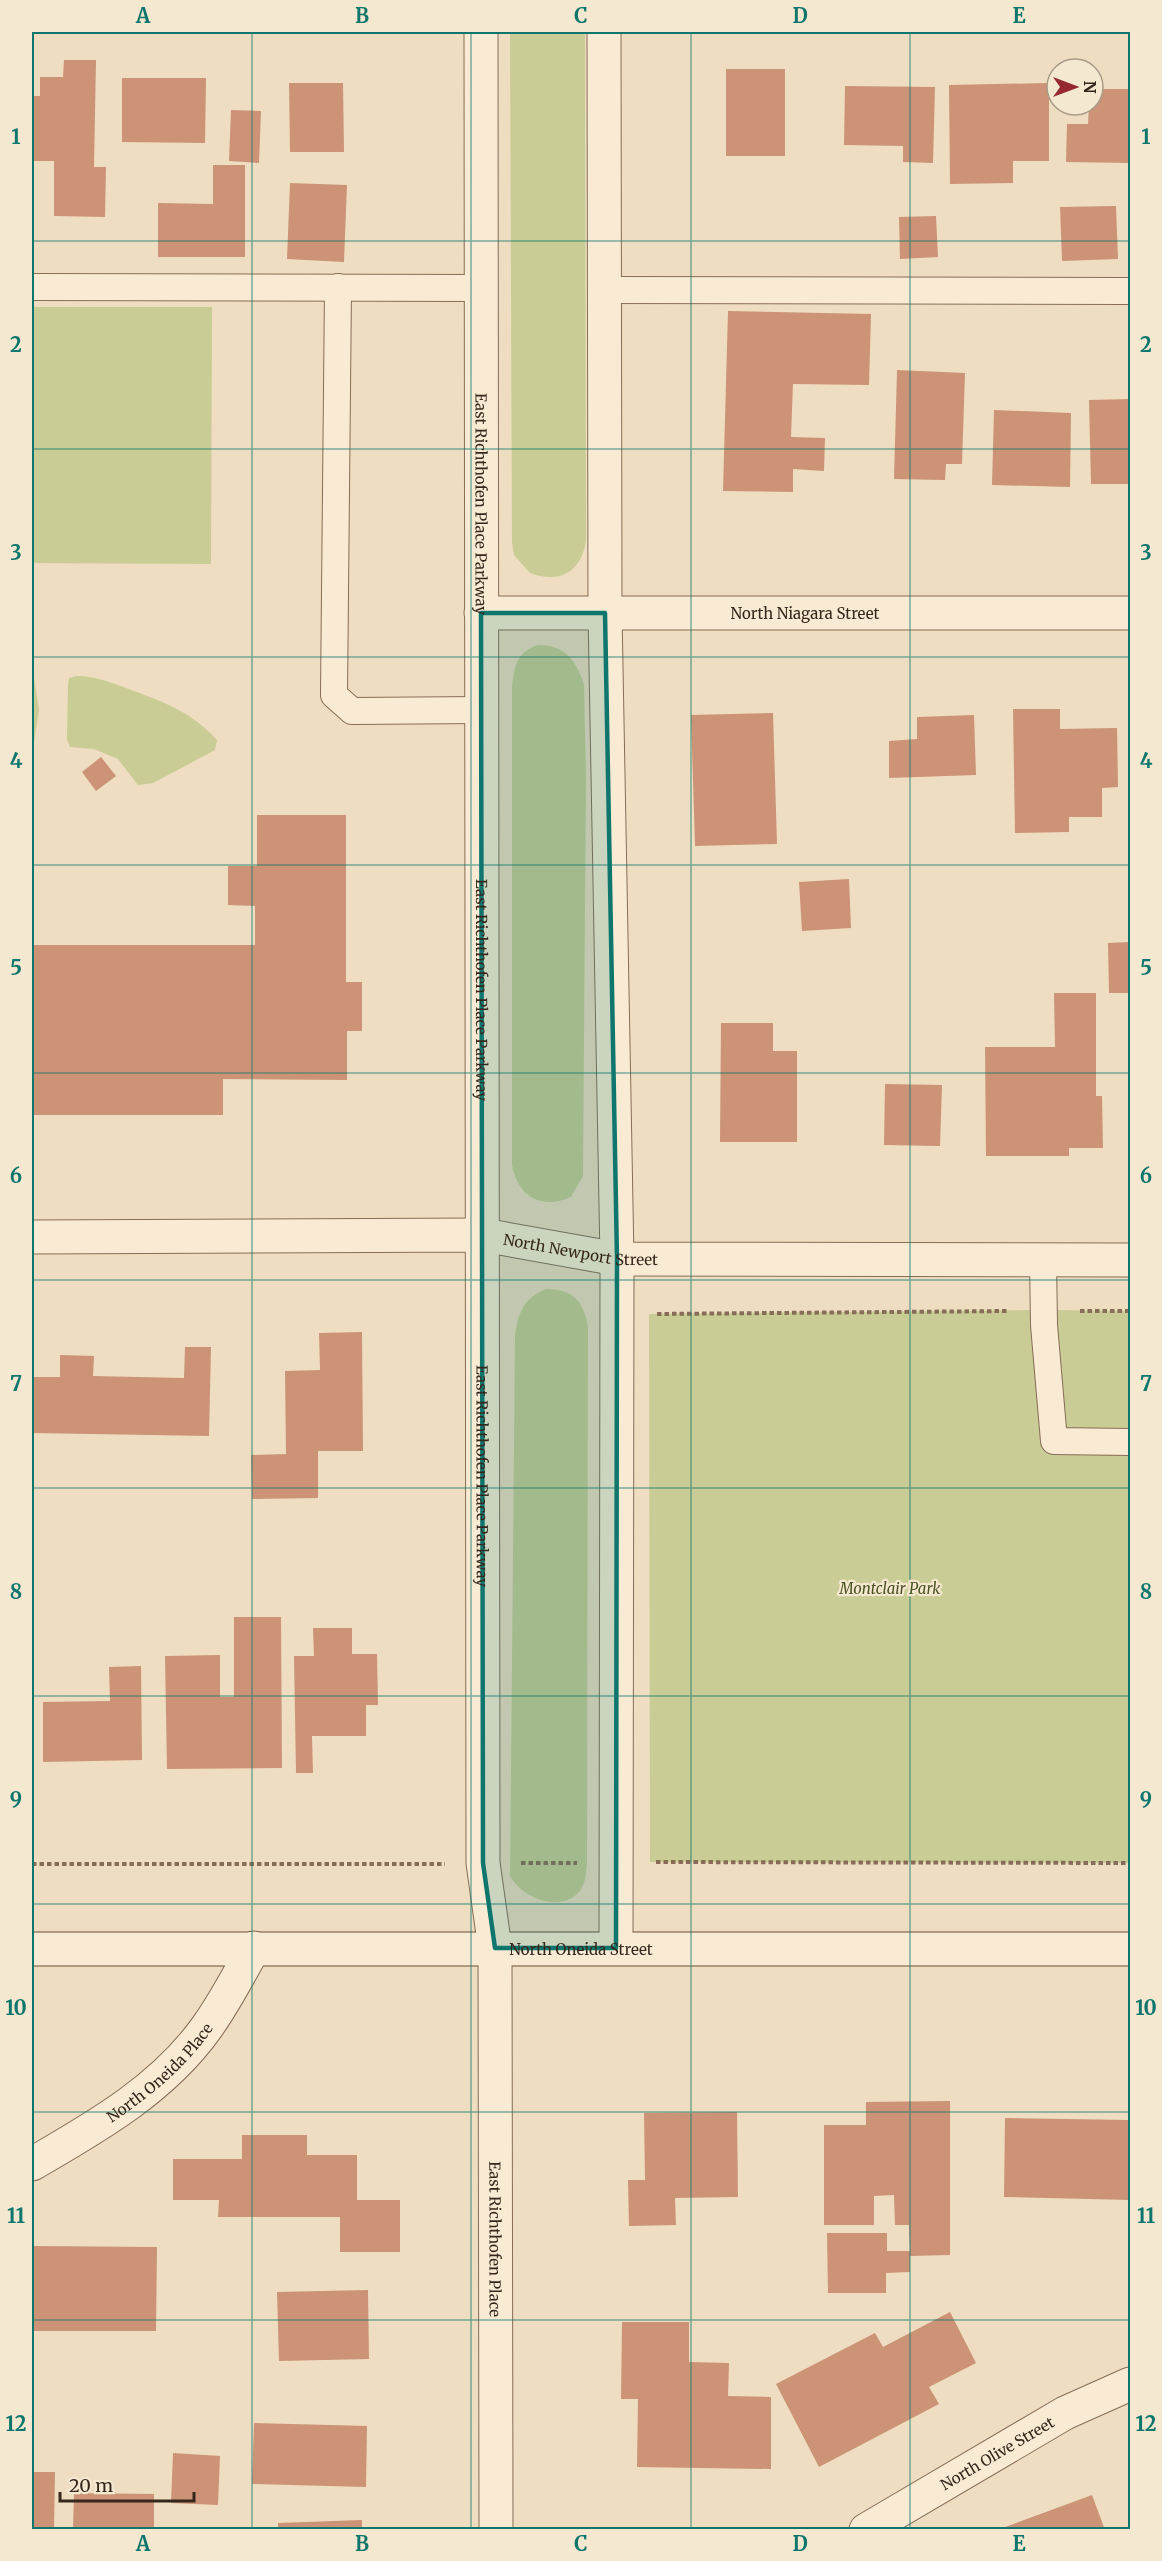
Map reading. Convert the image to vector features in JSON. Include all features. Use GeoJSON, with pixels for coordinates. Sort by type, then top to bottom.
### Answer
{"type":"FeatureCollection","features":[{"type":"Feature","properties":{"kind":"street","name":"East Richthofen Place Parkway"},"geometry":{"type":"LineString","coordinates":[[481,32],[483,1863],[495,1948]]}},
{"type":"Feature","properties":{"kind":"street"},"geometry":{"type":"LineString","coordinates":[[604,32],[605,613],[617,1259],[616,1948]]}},
{"type":"Feature","properties":{"kind":"street","name":"North Niagara Street"},"geometry":{"type":"LineString","coordinates":[[481,613],[1131,613]]}},
{"type":"Feature","properties":{"kind":"street","name":"North Newport Street"},"geometry":{"type":"LineString","coordinates":[[32,1237],[483,1235],[617,1259],[1131,1260]]}},
{"type":"Feature","properties":{"kind":"street","name":"North Oneida Place"},"geometry":{"type":"LineString","coordinates":[[32,2164],[132,2102],[164,2075],[206,2028],[254,1948]]}},
{"type":"Feature","properties":{"kind":"street","name":"East Richthofen Place"},"geometry":{"type":"LineString","coordinates":[[495,1948],[496,2529]]}},
{"type":"Feature","properties":{"kind":"street","name":"North Oneida Street"},"geometry":{"type":"LineString","coordinates":[[32,1949],[1131,1948]]}},
{"type":"Feature","properties":{"kind":"street","name":"North Olive Street"},"geometry":{"type":"LineString","coordinates":[[866,2529],[1065,2413],[1131,2384]]}},
{"type":"Feature","properties":{"kind":"lane"},"geometry":{"type":"LineString","coordinates":[[32,287],[481,288]]}},
{"type":"Feature","properties":{"kind":"lane"},"geometry":{"type":"LineString","coordinates":[[338,287],[334,695],[352,711],[481,710]]}},
{"type":"Feature","properties":{"kind":"lane"},"geometry":{"type":"LineString","coordinates":[[603,290],[1131,291]]}},
{"type":"Feature","properties":{"kind":"lane"},"geometry":{"type":"LineString","coordinates":[[1043,1260],[1043,1310],[1054,1441],[1131,1442]]}},
{"type":"Feature","properties":{"kind":"path"},"geometry":{"type":"LineString","coordinates":[[617,1314],[1131,1311]]}},
{"type":"Feature","properties":{"kind":"highlighted area"},"geometry":{"type":"Polygon","coordinates":[[[481,613],[605,613],[617,1259],[616,1948],[495,1948],[483,1863],[481,613]]]}},
{"type":"Feature","properties":{"kind":"green space"},"geometry":{"type":"Polygon","coordinates":[[[510,32],[585,32],[586,541],[574,568],[560,576],[551,577],[530,573],[514,555],[512,542],[510,32]]]}},
{"type":"Feature","properties":{"kind":"green space"},"geometry":{"type":"Polygon","coordinates":[[[32,307],[212,307],[211,564],[32,563],[32,307]]]}},
{"type":"Feature","properties":{"kind":"green space"},"geometry":{"type":"Polygon","coordinates":[[[538,645],[555,648],[568,656],[577,668],[584,685],[586,778],[583,1176],[571,1197],[550,1202],[541,1201],[525,1193],[515,1176],[512,1165],[512,687],[514,673],[521,656],[538,645]]]}},
{"type":"Feature","properties":{"kind":"green space"},"geometry":{"type":"Polygon","coordinates":[[[32,665],[39,710],[32,755],[32,665]]]}},
{"type":"Feature","properties":{"kind":"green space"},"geometry":{"type":"Polygon","coordinates":[[[77,676],[108,682],[175,708],[197,721],[217,740],[215,750],[153,783],[138,785],[118,759],[94,749],[70,747],[67,739],[68,685],[69,678],[77,676]]]}},
{"type":"Feature","properties":{"kind":"green space"},"geometry":{"type":"Polygon","coordinates":[[[546,1289],[563,1291],[575,1298],[583,1309],[588,1326],[587,1863],[585,1881],[580,1891],[572,1898],[553,1902],[542,1900],[523,1891],[510,1876],[515,1336],[523,1308],[532,1297],[546,1289]]]}},
{"type":"Feature","properties":{"kind":"green space","name":"Montclair Park"},"geometry":{"type":"Polygon","coordinates":[[[1130,1311],[1130,1863],[650,1862],[649,1314],[1130,1311]]]}},
{"type":"Feature","properties":{"kind":"building"},"geometry":{"type":"Polygon","coordinates":[[[64,60],[96,60],[94,167],[106,167],[105,217],[54,216],[54,161],[32,161],[32,96],[40,96],[40,77],[63,77],[64,60]]]}},
{"type":"Feature","properties":{"kind":"building"},"geometry":{"type":"Polygon","coordinates":[[[726,69],[785,69],[785,156],[726,156],[726,69]]]}},
{"type":"Feature","properties":{"kind":"building"},"geometry":{"type":"Polygon","coordinates":[[[122,78],[206,78],[205,143],[122,142],[122,78]]]}},
{"type":"Feature","properties":{"kind":"building"},"geometry":{"type":"Polygon","coordinates":[[[289,83],[343,83],[344,152],[290,152],[289,83]]]}},
{"type":"Feature","properties":{"kind":"building"},"geometry":{"type":"Polygon","coordinates":[[[1045,83],[1045,117],[1049,117],[1049,161],[1013,161],[1013,183],[950,184],[949,85],[1045,83]]]}},
{"type":"Feature","properties":{"kind":"building"},"geometry":{"type":"Polygon","coordinates":[[[845,86],[935,87],[933,163],[903,162],[903,146],[844,145],[845,86]]]}},
{"type":"Feature","properties":{"kind":"building"},"geometry":{"type":"Polygon","coordinates":[[[1105,89],[1130,89],[1130,163],[1066,162],[1067,124],[1088,124],[1088,117],[1105,117],[1105,89]]]}},
{"type":"Feature","properties":{"kind":"building"},"geometry":{"type":"Polygon","coordinates":[[[231,110],[261,111],[259,163],[229,161],[231,110]]]}},
{"type":"Feature","properties":{"kind":"building"},"geometry":{"type":"Polygon","coordinates":[[[213,165],[245,165],[245,257],[158,257],[158,203],[213,204],[213,165]]]}},
{"type":"Feature","properties":{"kind":"building"},"geometry":{"type":"Polygon","coordinates":[[[290,183],[347,185],[344,262],[287,259],[290,183]]]}},
{"type":"Feature","properties":{"kind":"building"},"geometry":{"type":"Polygon","coordinates":[[[1116,206],[1118,259],[1062,261],[1060,207],[1116,206]]]}},
{"type":"Feature","properties":{"kind":"building"},"geometry":{"type":"Polygon","coordinates":[[[936,216],[938,257],[900,259],[899,217],[936,216]]]}},
{"type":"Feature","properties":{"kind":"building"},"geometry":{"type":"Polygon","coordinates":[[[728,311],[871,314],[869,385],[793,384],[791,437],[825,438],[824,471],[793,469],[793,492],[723,491],[728,311]]]}},
{"type":"Feature","properties":{"kind":"building"},"geometry":{"type":"Polygon","coordinates":[[[897,370],[965,373],[962,464],[946,464],[945,480],[894,479],[897,370]]]}},
{"type":"Feature","properties":{"kind":"building"},"geometry":{"type":"Polygon","coordinates":[[[1130,399],[1130,484],[1091,484],[1089,400],[1130,399]]]}},
{"type":"Feature","properties":{"kind":"building"},"geometry":{"type":"Polygon","coordinates":[[[994,410],[1071,413],[1070,487],[992,485],[994,410]]]}},
{"type":"Feature","properties":{"kind":"building"},"geometry":{"type":"Polygon","coordinates":[[[1013,709],[1060,709],[1060,729],[1117,728],[1118,787],[1102,788],[1102,817],[1069,817],[1069,832],[1015,833],[1013,709]]]}},
{"type":"Feature","properties":{"kind":"building"},"geometry":{"type":"Polygon","coordinates":[[[773,713],[777,844],[695,846],[691,715],[773,713]]]}},
{"type":"Feature","properties":{"kind":"building"},"geometry":{"type":"Polygon","coordinates":[[[974,715],[976,775],[889,778],[889,741],[917,739],[917,717],[974,715]]]}},
{"type":"Feature","properties":{"kind":"building"},"geometry":{"type":"Polygon","coordinates":[[[101,757],[116,776],[96,791],[82,772],[101,757]]]}},
{"type":"Feature","properties":{"kind":"building"},"geometry":{"type":"Polygon","coordinates":[[[257,815],[346,815],[346,982],[362,982],[362,1031],[347,1031],[347,1080],[223,1079],[223,1115],[32,1115],[32,945],[255,945],[255,906],[228,905],[228,866],[257,866],[257,815]]]}},
{"type":"Feature","properties":{"kind":"building"},"geometry":{"type":"Polygon","coordinates":[[[849,879],[851,928],[802,931],[799,882],[849,879]]]}},
{"type":"Feature","properties":{"kind":"building"},"geometry":{"type":"Polygon","coordinates":[[[1130,942],[1130,993],[1109,993],[1108,943],[1130,942]]]}},
{"type":"Feature","properties":{"kind":"building"},"geometry":{"type":"Polygon","coordinates":[[[1054,993],[1096,993],[1096,1096],[1102,1096],[1103,1148],[1069,1148],[1069,1156],[986,1156],[985,1047],[1055,1047],[1054,993]]]}},
{"type":"Feature","properties":{"kind":"building"},"geometry":{"type":"Polygon","coordinates":[[[721,1023],[773,1023],[773,1051],[797,1051],[797,1142],[720,1142],[721,1023]]]}},
{"type":"Feature","properties":{"kind":"building"},"geometry":{"type":"Polygon","coordinates":[[[885,1084],[942,1085],[940,1146],[884,1145],[885,1084]]]}},
{"type":"Feature","properties":{"kind":"building"},"geometry":{"type":"Polygon","coordinates":[[[362,1332],[363,1451],[318,1451],[318,1498],[252,1499],[251,1455],[286,1454],[285,1371],[320,1370],[319,1333],[362,1332]]]}},
{"type":"Feature","properties":{"kind":"building"},"geometry":{"type":"Polygon","coordinates":[[[185,1347],[211,1347],[209,1436],[33,1433],[34,1377],[60,1377],[60,1355],[94,1356],[93,1376],[184,1378],[185,1347]]]}},
{"type":"Feature","properties":{"kind":"building"},"geometry":{"type":"Polygon","coordinates":[[[234,1617],[281,1617],[282,1768],[167,1769],[165,1656],[220,1655],[220,1697],[234,1697],[234,1617]]]}},
{"type":"Feature","properties":{"kind":"building"},"geometry":{"type":"Polygon","coordinates":[[[313,1628],[352,1628],[352,1654],[377,1654],[378,1705],[366,1705],[366,1736],[312,1736],[313,1773],[296,1773],[294,1656],[314,1656],[313,1628]]]}},
{"type":"Feature","properties":{"kind":"building"},"geometry":{"type":"Polygon","coordinates":[[[141,1666],[142,1760],[43,1762],[43,1702],[110,1701],[109,1667],[141,1666]]]}},
{"type":"Feature","properties":{"kind":"building"},"geometry":{"type":"Polygon","coordinates":[[[950,2101],[950,2255],[910,2256],[910,2272],[886,2273],[886,2293],[828,2293],[827,2233],[887,2233],[887,2251],[910,2251],[909,2225],[895,2225],[894,2195],[874,2196],[874,2225],[824,2225],[824,2125],[866,2125],[866,2102],[950,2101]]]}},
{"type":"Feature","properties":{"kind":"building"},"geometry":{"type":"Polygon","coordinates":[[[737,2112],[738,2197],[675,2198],[676,2225],[629,2226],[628,2180],[645,2180],[644,2113],[737,2112]]]}},
{"type":"Feature","properties":{"kind":"building"},"geometry":{"type":"Polygon","coordinates":[[[1005,2118],[1130,2120],[1130,2200],[1004,2197],[1005,2118]]]}},
{"type":"Feature","properties":{"kind":"building"},"geometry":{"type":"Polygon","coordinates":[[[242,2135],[307,2135],[307,2155],[357,2155],[357,2200],[400,2200],[400,2252],[340,2252],[340,2217],[218,2217],[219,2200],[173,2200],[173,2159],[242,2159],[242,2135]]]}},
{"type":"Feature","properties":{"kind":"building"},"geometry":{"type":"Polygon","coordinates":[[[32,2246],[157,2247],[156,2331],[32,2331],[32,2246]]]}},
{"type":"Feature","properties":{"kind":"building"},"geometry":{"type":"Polygon","coordinates":[[[368,2290],[369,2359],[279,2361],[277,2292],[368,2290]]]}},
{"type":"Feature","properties":{"kind":"building"},"geometry":{"type":"Polygon","coordinates":[[[950,2312],[976,2363],[929,2387],[939,2404],[819,2467],[776,2384],[875,2333],[883,2347],[950,2312]]]}},
{"type":"Feature","properties":{"kind":"building"},"geometry":{"type":"Polygon","coordinates":[[[622,2322],[689,2322],[689,2362],[729,2363],[728,2396],[771,2397],[771,2469],[637,2467],[638,2399],[621,2399],[622,2322]]]}},
{"type":"Feature","properties":{"kind":"building"},"geometry":{"type":"Polygon","coordinates":[[[254,2423],[367,2426],[366,2487],[252,2484],[254,2423]]]}},
{"type":"Feature","properties":{"kind":"building"},"geometry":{"type":"Polygon","coordinates":[[[173,2453],[220,2456],[218,2505],[171,2503],[173,2453]]]}},
{"type":"Feature","properties":{"kind":"building"},"geometry":{"type":"Polygon","coordinates":[[[32,2472],[55,2472],[54,2530],[32,2530],[32,2472]]]}},
{"type":"Feature","properties":{"kind":"building"},"geometry":{"type":"Polygon","coordinates":[[[74,2493],[154,2494],[154,2530],[73,2530],[74,2493]]]}},
{"type":"Feature","properties":{"kind":"building"},"geometry":{"type":"Polygon","coordinates":[[[1092,2495],[1105,2530],[1000,2530],[1000,2529],[1092,2495]]]}},
{"type":"Feature","properties":{"kind":"building"},"geometry":{"type":"Polygon","coordinates":[[[362,2520],[362,2530],[278,2530],[278,2523],[362,2520]]]}}]}
